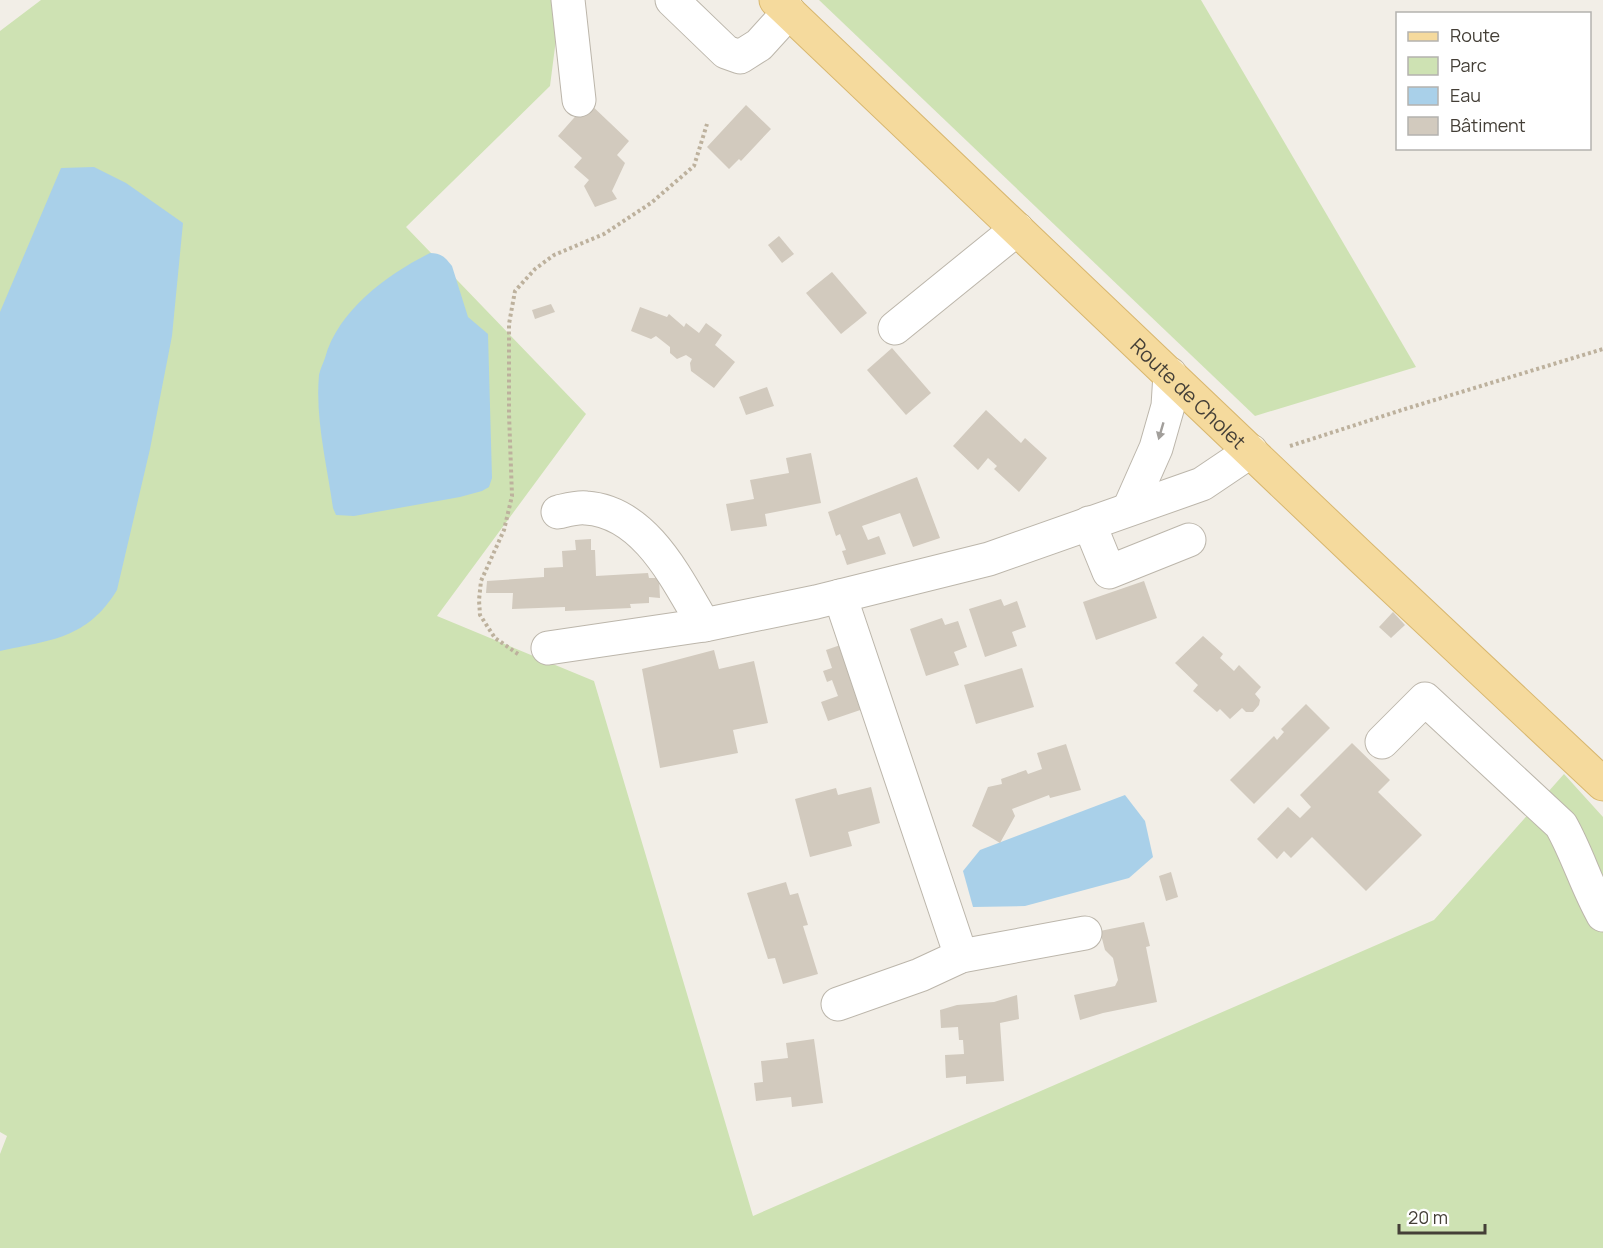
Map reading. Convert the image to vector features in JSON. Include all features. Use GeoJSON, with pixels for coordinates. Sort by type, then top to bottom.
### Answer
{"type":"FeatureCollection","features":[{"type":"Feature","properties":{"kind":"main road","name":"Route de Cholet"},"geometry":{"type":"LineString","coordinates":[[783,6],[1603,784]]}},
{"type":"Feature","properties":{"kind":"street"},"geometry":{"type":"LineString","coordinates":[[568,0],[579,100]]}},
{"type":"Feature","properties":{"kind":"street"},"geometry":{"type":"LineString","coordinates":[[672,0],[726,52],[740,57],[759,45],[783,6]]}},
{"type":"Feature","properties":{"kind":"street"},"geometry":{"type":"LineString","coordinates":[[895,328],[1017,229]]}},
{"type":"Feature","properties":{"kind":"street"},"geometry":{"type":"LineString","coordinates":[[1129,509],[1156,448],[1168,406],[1170,374]]}},
{"type":"Feature","properties":{"kind":"street"},"geometry":{"type":"LineString","coordinates":[[548,648],[704,625],[840,596],[989,559],[1202,484],[1255,455]]}},
{"type":"Feature","properties":{"kind":"street"},"geometry":{"type":"LineString","coordinates":[[558,512],[585,508],[613,514],[638,531],[665,562],[704,625]]}},
{"type":"Feature","properties":{"kind":"street"},"geometry":{"type":"LineString","coordinates":[[1089,523],[1109,573],[1189,540]]}},
{"type":"Feature","properties":{"kind":"street"},"geometry":{"type":"LineString","coordinates":[[840,596],[961,956]]}},
{"type":"Feature","properties":{"kind":"street"},"geometry":{"type":"LineString","coordinates":[[1382,742],[1425,699],[1561,825],[1575,849],[1588,889],[1603,915]]}},
{"type":"Feature","properties":{"kind":"street"},"geometry":{"type":"LineString","coordinates":[[838,1004],[920,975],[961,956],[1085,933]]}},
{"type":"Feature","properties":{"kind":"path"},"geometry":{"type":"LineString","coordinates":[[548,648],[518,654],[495,638],[480,615],[481,581],[504,530],[512,496],[509,335],[515,291],[535,269],[554,255],[604,234],[651,203],[694,166],[707,124]]}},
{"type":"Feature","properties":{"kind":"path"},"geometry":{"type":"LineString","coordinates":[[1255,455],[1603,349]]}},
{"type":"Feature","properties":{"kind":"green space"},"geometry":{"type":"Polygon","coordinates":[[[41,0],[561,0],[550,86],[406,227],[586,414],[437,616],[594,681],[753,1216],[1434,920],[1564,774],[1603,817],[1603,1248],[0,1248],[0,1154],[7,1136],[0,1132],[0,31],[41,0]]]}},
{"type":"Feature","properties":{"kind":"green space"},"geometry":{"type":"Polygon","coordinates":[[[819,0],[1201,0],[1416,367],[1255,416],[819,0]]]}},
{"type":"Feature","properties":{"kind":"water"},"geometry":{"type":"Polygon","coordinates":[[[94,167],[126,183],[183,223],[172,336],[150,449],[117,590],[93,619],[80,628],[52,640],[0,651],[0,312],[61,168],[94,167]]]}},
{"type":"Feature","properties":{"kind":"water"},"geometry":{"type":"Polygon","coordinates":[[[430,253],[443,256],[452,266],[468,317],[488,334],[492,478],[489,487],[460,497],[354,516],[336,515],[320,425],[318,392],[321,369],[341,324],[353,309],[382,283],[430,253]]]}},
{"type":"Feature","properties":{"kind":"water"},"geometry":{"type":"Polygon","coordinates":[[[1125,795],[1145,821],[1153,857],[1129,878],[1025,906],[973,907],[963,871],[980,850],[1125,795]]]}},
{"type":"Feature","properties":{"kind":"building"},"geometry":{"type":"Polygon","coordinates":[[[588,102],[629,141],[617,155],[625,163],[612,191],[617,199],[595,207],[584,186],[589,180],[574,167],[582,158],[558,136],[588,102]]]}},
{"type":"Feature","properties":{"kind":"building"},"geometry":{"type":"Polygon","coordinates":[[[746,105],[771,129],[741,161],[739,159],[729,169],[707,147],[746,105]]]}},
{"type":"Feature","properties":{"kind":"building"},"geometry":{"type":"Polygon","coordinates":[[[779,236],[794,254],[782,263],[768,245],[779,236]]]}},
{"type":"Feature","properties":{"kind":"building"},"geometry":{"type":"Polygon","coordinates":[[[832,272],[867,313],[841,334],[806,293],[832,272]]]}},
{"type":"Feature","properties":{"kind":"building"},"geometry":{"type":"Polygon","coordinates":[[[551,304],[555,312],[535,319],[532,310],[551,304]]]}},
{"type":"Feature","properties":{"kind":"building"},"geometry":{"type":"Polygon","coordinates":[[[640,307],[667,317],[669,314],[684,327],[686,323],[699,333],[706,323],[722,335],[715,345],[735,362],[714,388],[691,371],[692,359],[686,355],[677,359],[670,353],[670,347],[656,336],[651,339],[631,331],[640,307]]]}},
{"type":"Feature","properties":{"kind":"building"},"geometry":{"type":"Polygon","coordinates":[[[892,348],[931,393],[906,415],[867,370],[892,348]]]}},
{"type":"Feature","properties":{"kind":"building"},"geometry":{"type":"Polygon","coordinates":[[[767,387],[774,406],[746,415],[739,397],[767,387]]]}},
{"type":"Feature","properties":{"kind":"building"},"geometry":{"type":"Polygon","coordinates":[[[986,410],[1021,443],[1025,438],[1047,458],[1019,492],[994,469],[997,466],[988,458],[978,470],[953,446],[986,410]]]}},
{"type":"Feature","properties":{"kind":"building"},"geometry":{"type":"Polygon","coordinates":[[[811,453],[821,503],[765,514],[767,526],[731,531],[726,504],[754,499],[750,480],[789,473],[786,458],[811,453]]]}},
{"type":"Feature","properties":{"kind":"building"},"geometry":{"type":"Polygon","coordinates":[[[917,477],[940,538],[913,547],[900,513],[862,526],[868,540],[879,536],[886,554],[847,565],[842,551],[846,550],[840,534],[836,536],[828,512],[917,477]]]}},
{"type":"Feature","properties":{"kind":"building"},"geometry":{"type":"Polygon","coordinates":[[[591,539],[591,550],[595,550],[596,576],[648,573],[649,578],[659,578],[660,598],[649,597],[649,603],[630,604],[631,608],[565,611],[565,607],[512,609],[513,593],[486,593],[487,581],[544,577],[544,568],[563,567],[562,551],[576,550],[575,540],[591,539]]]}},
{"type":"Feature","properties":{"kind":"building"},"geometry":{"type":"Polygon","coordinates":[[[1144,581],[1157,618],[1096,640],[1083,602],[1144,581]]]}},
{"type":"Feature","properties":{"kind":"building"},"geometry":{"type":"Polygon","coordinates":[[[1001,599],[1004,606],[1017,601],[1026,627],[1012,632],[1017,646],[985,657],[969,609],[1001,599]]]}},
{"type":"Feature","properties":{"kind":"building"},"geometry":{"type":"Polygon","coordinates":[[[1393,612],[1405,625],[1391,638],[1379,627],[1393,612]]]}},
{"type":"Feature","properties":{"kind":"building"},"geometry":{"type":"Polygon","coordinates":[[[942,618],[945,625],[958,621],[967,647],[954,652],[959,665],[926,676],[910,629],[942,618]]]}},
{"type":"Feature","properties":{"kind":"building"},"geometry":{"type":"Polygon","coordinates":[[[1203,636],[1223,654],[1220,658],[1234,671],[1239,665],[1261,687],[1255,694],[1260,700],[1259,705],[1253,712],[1246,712],[1242,708],[1230,719],[1220,709],[1217,712],[1193,691],[1198,685],[1175,663],[1203,636]]]}},
{"type":"Feature","properties":{"kind":"building"},"geometry":{"type":"Polygon","coordinates":[[[849,642],[872,706],[828,721],[821,702],[838,696],[832,680],[827,682],[823,671],[832,668],[826,650],[849,642]]]}},
{"type":"Feature","properties":{"kind":"building"},"geometry":{"type":"Polygon","coordinates":[[[714,650],[719,669],[754,661],[768,723],[733,730],[738,753],[660,768],[642,669],[714,650]]]}},
{"type":"Feature","properties":{"kind":"building"},"geometry":{"type":"Polygon","coordinates":[[[1022,668],[1034,707],[976,724],[964,685],[1022,668]]]}},
{"type":"Feature","properties":{"kind":"building"},"geometry":{"type":"Polygon","coordinates":[[[1306,704],[1330,728],[1254,804],[1230,780],[1274,736],[1277,740],[1284,732],[1281,729],[1306,704]]]}},
{"type":"Feature","properties":{"kind":"building"},"geometry":{"type":"Polygon","coordinates":[[[1352,743],[1390,780],[1378,792],[1422,835],[1366,891],[1312,837],[1291,858],[1284,851],[1277,859],[1257,839],[1288,807],[1300,818],[1311,807],[1300,795],[1352,743]]]}},
{"type":"Feature","properties":{"kind":"building"},"geometry":{"type":"Polygon","coordinates":[[[1066,744],[1081,790],[1050,798],[1049,795],[1012,809],[1015,816],[1000,843],[972,826],[988,787],[1002,784],[1001,779],[1026,770],[1028,774],[1042,769],[1037,753],[1066,744]]]}},
{"type":"Feature","properties":{"kind":"building"},"geometry":{"type":"Polygon","coordinates":[[[871,787],[880,823],[848,832],[852,846],[810,857],[795,799],[836,788],[838,795],[871,787]]]}},
{"type":"Feature","properties":{"kind":"building"},"geometry":{"type":"Polygon","coordinates":[[[1171,872],[1178,897],[1166,901],[1159,876],[1171,872]]]}},
{"type":"Feature","properties":{"kind":"building"},"geometry":{"type":"Polygon","coordinates":[[[786,882],[790,895],[798,893],[808,925],[803,926],[818,974],[783,984],[775,958],[768,959],[747,893],[786,882]]]}},
{"type":"Feature","properties":{"kind":"building"},"geometry":{"type":"Polygon","coordinates":[[[1144,922],[1150,946],[1146,947],[1157,1002],[1080,1020],[1074,995],[1115,986],[1118,980],[1113,958],[1105,950],[1100,931],[1144,922]]]}},
{"type":"Feature","properties":{"kind":"building"},"geometry":{"type":"Polygon","coordinates":[[[1017,995],[1019,1019],[1000,1023],[1004,1081],[966,1084],[966,1076],[946,1078],[945,1055],[964,1054],[963,1040],[959,1040],[958,1027],[941,1028],[940,1010],[957,1005],[994,1002],[1017,995]]]}},
{"type":"Feature","properties":{"kind":"building"},"geometry":{"type":"Polygon","coordinates":[[[814,1039],[823,1103],[792,1107],[791,1097],[756,1101],[754,1083],[763,1082],[761,1061],[788,1058],[786,1043],[814,1039]]]}}]}
